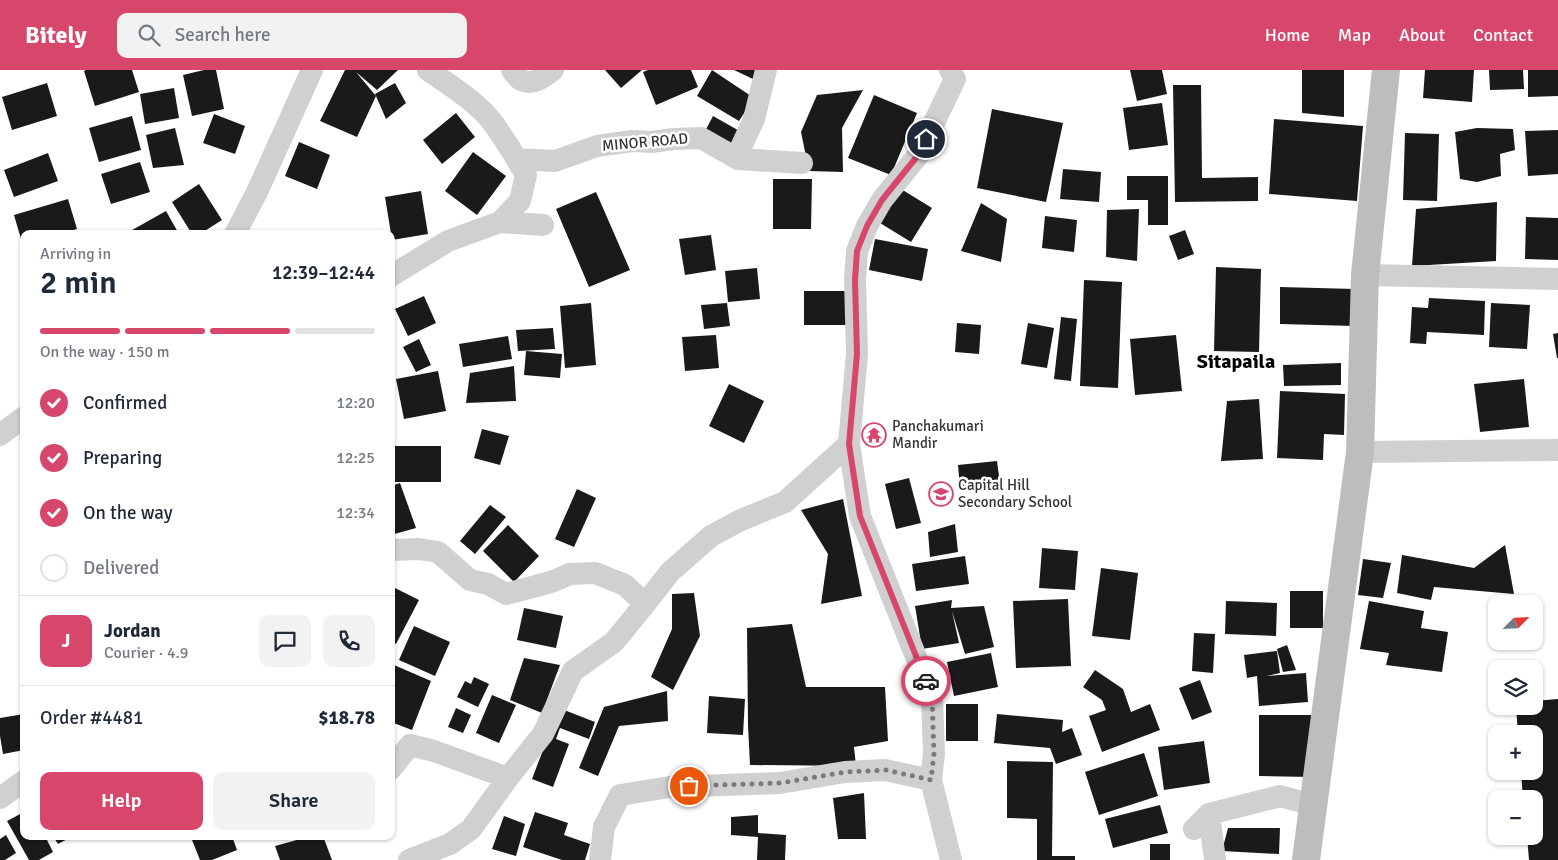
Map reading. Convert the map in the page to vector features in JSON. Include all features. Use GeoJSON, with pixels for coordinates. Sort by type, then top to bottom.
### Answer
{"type":"FeatureCollection","features":[{"type":"Feature","properties":{"kind":"main road"},"geometry":{"type":"LineString","coordinates":[[1306,860],[1360,452],[1365,275],[1386,70]]}},
{"type":"Feature","properties":{"kind":"street"},"geometry":{"type":"LineString","coordinates":[[237,230],[257,192],[312,70]]}},
{"type":"Feature","properties":{"kind":"street"},"geometry":{"type":"LineString","coordinates":[[428,70],[460,92],[489,118],[526,175],[520,201],[500,222]]}},
{"type":"Feature","properties":{"kind":"street"},"geometry":{"type":"LineString","coordinates":[[512,70],[521,80],[532,82],[541,79],[553,70]]}},
{"type":"Feature","properties":{"kind":"street","name":"MINOR ROAD"},"geometry":{"type":"LineString","coordinates":[[517,160],[555,161],[597,146],[632,141],[651,142],[674,138],[701,138],[738,159],[754,119],[766,70]]}},
{"type":"Feature","properties":{"kind":"street"},"geometry":{"type":"LineString","coordinates":[[951,860],[931,780],[934,754],[932,697],[860,516],[849,444],[857,354],[855,280],[857,251],[867,226],[882,200],[919,154],[958,73]]}},
{"type":"Feature","properties":{"kind":"street"},"geometry":{"type":"LineString","coordinates":[[395,274],[448,242],[500,222],[543,224]]}},
{"type":"Feature","properties":{"kind":"street"},"geometry":{"type":"LineString","coordinates":[[1365,275],[1558,279]]}},
{"type":"Feature","properties":{"kind":"street"},"geometry":{"type":"LineString","coordinates":[[0,435],[20,420]]}},
{"type":"Feature","properties":{"kind":"street"},"geometry":{"type":"LineString","coordinates":[[409,860],[450,844],[471,829],[543,734],[573,671],[614,642],[670,572],[711,536],[741,520],[785,502],[849,444]]}},
{"type":"Feature","properties":{"kind":"street"},"geometry":{"type":"LineString","coordinates":[[1360,452],[1558,450]]}},
{"type":"Feature","properties":{"kind":"street"},"geometry":{"type":"LineString","coordinates":[[395,550],[419,549],[438,552],[470,580],[488,584],[506,594],[551,582],[570,574],[595,573],[625,585],[646,604]]}},
{"type":"Feature","properties":{"kind":"street"},"geometry":{"type":"LineString","coordinates":[[395,764],[410,745],[434,751],[508,778]]}},
{"type":"Feature","properties":{"kind":"street"},"geometry":{"type":"LineString","coordinates":[[600,860],[604,827],[620,794],[670,787],[780,783],[845,772],[886,770],[931,780]]}},
{"type":"Feature","properties":{"kind":"street"},"geometry":{"type":"LineString","coordinates":[[0,798],[20,784]]}},
{"type":"Feature","properties":{"kind":"street"},"geometry":{"type":"LineString","coordinates":[[1215,860],[1201,822],[1280,796],[1313,805]]}},
{"type":"Feature","properties":{"kind":"building"},"geometry":{"type":"Polygon","coordinates":[[[132,70],[139,92],[95,106],[84,71],[132,70]]]}},
{"type":"Feature","properties":{"kind":"building"},"geometry":{"type":"Polygon","coordinates":[[[204,70],[216,70],[224,109],[192,116],[183,75],[204,70]]]}},
{"type":"Feature","properties":{"kind":"building"},"geometry":{"type":"Polygon","coordinates":[[[345,70],[398,70],[377,90],[356,72],[376,96],[357,137],[320,121],[345,70]]]}},
{"type":"Feature","properties":{"kind":"building"},"geometry":{"type":"Polygon","coordinates":[[[605,70],[642,70],[621,88],[605,70]]]}},
{"type":"Feature","properties":{"kind":"building"},"geometry":{"type":"Polygon","coordinates":[[[648,70],[691,70],[698,87],[656,105],[643,72],[648,70]]]}},
{"type":"Feature","properties":{"kind":"building"},"geometry":{"type":"Polygon","coordinates":[[[712,70],[754,98],[739,121],[697,96],[712,70]]]}},
{"type":"Feature","properties":{"kind":"building"},"geometry":{"type":"Polygon","coordinates":[[[734,70],[760,70],[755,80],[734,70]]]}},
{"type":"Feature","properties":{"kind":"building"},"geometry":{"type":"Polygon","coordinates":[[[1130,70],[1162,70],[1167,94],[1137,101],[1130,70]]]}},
{"type":"Feature","properties":{"kind":"building"},"geometry":{"type":"Polygon","coordinates":[[[1302,70],[1344,70],[1344,117],[1302,113],[1302,70]]]}},
{"type":"Feature","properties":{"kind":"building"},"geometry":{"type":"Polygon","coordinates":[[[1425,70],[1474,70],[1472,102],[1423,98],[1425,70]]]}},
{"type":"Feature","properties":{"kind":"building"},"geometry":{"type":"Polygon","coordinates":[[[1489,70],[1523,70],[1524,89],[1490,90],[1489,70]]]}},
{"type":"Feature","properties":{"kind":"building"},"geometry":{"type":"Polygon","coordinates":[[[1528,70],[1558,70],[1558,96],[1528,97],[1528,70]]]}},
{"type":"Feature","properties":{"kind":"building"},"geometry":{"type":"Polygon","coordinates":[[[47,83],[57,116],[12,130],[2,97],[47,83]]]}},
{"type":"Feature","properties":{"kind":"building"},"geometry":{"type":"Polygon","coordinates":[[[395,83],[406,103],[386,119],[375,94],[395,83]]]}},
{"type":"Feature","properties":{"kind":"building"},"geometry":{"type":"Polygon","coordinates":[[[1173,85],[1201,85],[1202,178],[1258,177],[1258,201],[1175,202],[1173,85]]]}},
{"type":"Feature","properties":{"kind":"building"},"geometry":{"type":"Polygon","coordinates":[[[174,88],[179,118],[145,124],[140,94],[174,88]]]}},
{"type":"Feature","properties":{"kind":"building"},"geometry":{"type":"Polygon","coordinates":[[[863,90],[842,128],[843,172],[809,171],[801,132],[817,95],[863,90]]]}},
{"type":"Feature","properties":{"kind":"building"},"geometry":{"type":"Polygon","coordinates":[[[874,95],[917,113],[891,175],[848,158],[874,95]]]}},
{"type":"Feature","properties":{"kind":"building"},"geometry":{"type":"Polygon","coordinates":[[[1162,103],[1168,145],[1129,150],[1123,108],[1162,103]]]}},
{"type":"Feature","properties":{"kind":"building"},"geometry":{"type":"Polygon","coordinates":[[[992,109],[1063,123],[1046,202],[977,188],[992,109]]]}},
{"type":"Feature","properties":{"kind":"building"},"geometry":{"type":"Polygon","coordinates":[[[456,113],[475,137],[442,164],[423,140],[456,113]]]}},
{"type":"Feature","properties":{"kind":"building"},"geometry":{"type":"Polygon","coordinates":[[[214,114],[245,126],[235,154],[203,143],[214,114]]]}},
{"type":"Feature","properties":{"kind":"building"},"geometry":{"type":"Polygon","coordinates":[[[132,116],[141,150],[99,162],[89,128],[132,116]]]}},
{"type":"Feature","properties":{"kind":"building"},"geometry":{"type":"Polygon","coordinates":[[[713,116],[743,133],[732,152],[703,135],[713,116]]]}},
{"type":"Feature","properties":{"kind":"building"},"geometry":{"type":"Polygon","coordinates":[[[1274,119],[1363,126],[1357,201],[1269,194],[1274,119]]]}},
{"type":"Feature","properties":{"kind":"building"},"geometry":{"type":"Polygon","coordinates":[[[175,128],[184,165],[153,168],[146,135],[175,128]]]}},
{"type":"Feature","properties":{"kind":"building"},"geometry":{"type":"Polygon","coordinates":[[[1477,128],[1513,129],[1515,150],[1500,154],[1501,176],[1477,182],[1460,179],[1455,132],[1477,128]]]}},
{"type":"Feature","properties":{"kind":"building"},"geometry":{"type":"Polygon","coordinates":[[[1558,130],[1558,174],[1528,176],[1525,131],[1558,130]]]}},
{"type":"Feature","properties":{"kind":"building"},"geometry":{"type":"Polygon","coordinates":[[[1405,133],[1439,134],[1437,201],[1403,200],[1405,133]]]}},
{"type":"Feature","properties":{"kind":"building"},"geometry":{"type":"Polygon","coordinates":[[[299,142],[330,155],[317,189],[285,176],[299,142]]]}},
{"type":"Feature","properties":{"kind":"building"},"geometry":{"type":"Polygon","coordinates":[[[473,152],[506,176],[477,215],[445,191],[473,152]]]}},
{"type":"Feature","properties":{"kind":"building"},"geometry":{"type":"Polygon","coordinates":[[[48,153],[58,181],[14,197],[4,170],[48,153]]]}},
{"type":"Feature","properties":{"kind":"building"},"geometry":{"type":"Polygon","coordinates":[[[140,162],[150,192],[111,204],[101,174],[140,162]]]}},
{"type":"Feature","properties":{"kind":"building"},"geometry":{"type":"Polygon","coordinates":[[[1063,169],[1101,172],[1099,202],[1060,199],[1063,169]]]}},
{"type":"Feature","properties":{"kind":"building"},"geometry":{"type":"Polygon","coordinates":[[[1127,176],[1168,176],[1168,225],[1148,225],[1148,200],[1127,200],[1127,176]]]}},
{"type":"Feature","properties":{"kind":"building"},"geometry":{"type":"Polygon","coordinates":[[[773,179],[812,179],[811,229],[773,229],[773,179]]]}},
{"type":"Feature","properties":{"kind":"building"},"geometry":{"type":"Polygon","coordinates":[[[199,184],[222,220],[206,230],[190,230],[172,202],[199,184]]]}},
{"type":"Feature","properties":{"kind":"building"},"geometry":{"type":"Polygon","coordinates":[[[901,189],[932,208],[911,242],[880,223],[901,189]]]}},
{"type":"Feature","properties":{"kind":"building"},"geometry":{"type":"Polygon","coordinates":[[[421,191],[428,234],[395,240],[395,230],[390,230],[385,197],[421,191]]]}},
{"type":"Feature","properties":{"kind":"building"},"geometry":{"type":"Polygon","coordinates":[[[596,192],[630,270],[589,287],[556,209],[596,192]]]}},
{"type":"Feature","properties":{"kind":"building"},"geometry":{"type":"Polygon","coordinates":[[[68,199],[77,229],[20,230],[20,236],[14,215],[68,199]]]}},
{"type":"Feature","properties":{"kind":"building"},"geometry":{"type":"Polygon","coordinates":[[[1497,202],[1496,261],[1412,266],[1416,209],[1497,202]]]}},
{"type":"Feature","properties":{"kind":"building"},"geometry":{"type":"Polygon","coordinates":[[[981,203],[1007,219],[1001,262],[961,251],[981,203]]]}},
{"type":"Feature","properties":{"kind":"building"},"geometry":{"type":"Polygon","coordinates":[[[1139,209],[1137,261],[1106,257],[1107,210],[1139,209]]]}},
{"type":"Feature","properties":{"kind":"building"},"geometry":{"type":"Polygon","coordinates":[[[166,211],[177,230],[132,230],[166,211]]]}},
{"type":"Feature","properties":{"kind":"building"},"geometry":{"type":"Polygon","coordinates":[[[1045,216],[1077,220],[1074,252],[1042,248],[1045,216]]]}},
{"type":"Feature","properties":{"kind":"building"},"geometry":{"type":"Polygon","coordinates":[[[1526,217],[1558,218],[1558,260],[1525,259],[1526,217]]]}},
{"type":"Feature","properties":{"kind":"building"},"geometry":{"type":"Polygon","coordinates":[[[1185,230],[1194,254],[1178,260],[1169,236],[1185,230]]]}},
{"type":"Feature","properties":{"kind":"building"},"geometry":{"type":"Polygon","coordinates":[[[711,235],[716,270],[685,275],[679,239],[711,235]]]}},
{"type":"Feature","properties":{"kind":"building"},"geometry":{"type":"Polygon","coordinates":[[[875,239],[928,249],[922,281],[869,270],[875,239]]]}},
{"type":"Feature","properties":{"kind":"building"},"geometry":{"type":"Polygon","coordinates":[[[1216,267],[1261,269],[1259,352],[1214,351],[1216,267]]]}},
{"type":"Feature","properties":{"kind":"building"},"geometry":{"type":"Polygon","coordinates":[[[757,268],[760,299],[728,302],[725,271],[757,268]]]}},
{"type":"Feature","properties":{"kind":"building"},"geometry":{"type":"Polygon","coordinates":[[[1084,280],[1122,282],[1118,388],[1080,386],[1084,280]]]}},
{"type":"Feature","properties":{"kind":"building"},"geometry":{"type":"Polygon","coordinates":[[[1280,287],[1355,289],[1354,326],[1280,324],[1280,287]]]}},
{"type":"Feature","properties":{"kind":"building"},"geometry":{"type":"Polygon","coordinates":[[[804,291],[848,291],[848,325],[804,325],[804,291]]]}},
{"type":"Feature","properties":{"kind":"building"},"geometry":{"type":"Polygon","coordinates":[[[424,296],[436,323],[408,336],[395,309],[424,296]]]}},
{"type":"Feature","properties":{"kind":"building"},"geometry":{"type":"Polygon","coordinates":[[[1429,298],[1485,301],[1484,335],[1427,332],[1426,344],[1410,343],[1412,307],[1428,308],[1429,298]]]}},
{"type":"Feature","properties":{"kind":"building"},"geometry":{"type":"Polygon","coordinates":[[[591,303],[596,365],[565,368],[560,306],[591,303]]]}},
{"type":"Feature","properties":{"kind":"building"},"geometry":{"type":"Polygon","coordinates":[[[727,303],[730,326],[704,329],[701,305],[727,303]]]}},
{"type":"Feature","properties":{"kind":"building"},"geometry":{"type":"Polygon","coordinates":[[[1491,303],[1530,305],[1527,349],[1489,347],[1491,303]]]}},
{"type":"Feature","properties":{"kind":"building"},"geometry":{"type":"Polygon","coordinates":[[[1061,317],[1077,319],[1071,381],[1054,379],[1061,317]]]}},
{"type":"Feature","properties":{"kind":"building"},"geometry":{"type":"Polygon","coordinates":[[[957,323],[981,325],[979,354],[955,352],[957,323]]]}},
{"type":"Feature","properties":{"kind":"building"},"geometry":{"type":"Polygon","coordinates":[[[1028,323],[1054,328],[1047,368],[1021,364],[1028,323]]]}},
{"type":"Feature","properties":{"kind":"building"},"geometry":{"type":"Polygon","coordinates":[[[553,328],[555,349],[518,351],[516,330],[553,328]]]}},
{"type":"Feature","properties":{"kind":"building"},"geometry":{"type":"Polygon","coordinates":[[[1558,333],[1558,358],[1557,358],[1553,334],[1558,333]]]}},
{"type":"Feature","properties":{"kind":"building"},"geometry":{"type":"Polygon","coordinates":[[[716,335],[719,368],[685,371],[682,337],[716,335]]]}},
{"type":"Feature","properties":{"kind":"building"},"geometry":{"type":"Polygon","coordinates":[[[1176,335],[1182,391],[1135,395],[1130,339],[1176,335]]]}},
{"type":"Feature","properties":{"kind":"building"},"geometry":{"type":"Polygon","coordinates":[[[508,336],[512,359],[463,367],[459,344],[508,336]]]}},
{"type":"Feature","properties":{"kind":"building"},"geometry":{"type":"Polygon","coordinates":[[[419,339],[431,365],[416,372],[403,347],[419,339]]]}},
{"type":"Feature","properties":{"kind":"building"},"geometry":{"type":"Polygon","coordinates":[[[526,351],[562,354],[560,378],[524,375],[526,351]]]}},
{"type":"Feature","properties":{"kind":"building"},"geometry":{"type":"Polygon","coordinates":[[[1341,363],[1341,385],[1284,386],[1283,365],[1341,363]]]}},
{"type":"Feature","properties":{"kind":"building"},"geometry":{"type":"Polygon","coordinates":[[[514,366],[516,401],[466,403],[470,373],[514,366]]]}},
{"type":"Feature","properties":{"kind":"building"},"geometry":{"type":"Polygon","coordinates":[[[438,371],[446,411],[404,419],[396,379],[438,371]]]}},
{"type":"Feature","properties":{"kind":"building"},"geometry":{"type":"Polygon","coordinates":[[[1524,379],[1529,427],[1480,432],[1474,384],[1524,379]]]}},
{"type":"Feature","properties":{"kind":"building"},"geometry":{"type":"Polygon","coordinates":[[[729,384],[764,401],[744,443],[709,426],[729,384]]]}},
{"type":"Feature","properties":{"kind":"building"},"geometry":{"type":"Polygon","coordinates":[[[1280,391],[1345,394],[1344,435],[1324,434],[1323,460],[1277,458],[1280,391]]]}},
{"type":"Feature","properties":{"kind":"building"},"geometry":{"type":"Polygon","coordinates":[[[1259,399],[1263,459],[1221,461],[1227,401],[1259,399]]]}},
{"type":"Feature","properties":{"kind":"building"},"geometry":{"type":"Polygon","coordinates":[[[482,429],[509,436],[500,465],[474,458],[482,429]]]}},
{"type":"Feature","properties":{"kind":"building"},"geometry":{"type":"Polygon","coordinates":[[[395,446],[441,446],[441,482],[395,482],[395,446]]]}},
{"type":"Feature","properties":{"kind":"building"},"geometry":{"type":"Polygon","coordinates":[[[997,461],[1000,484],[960,488],[958,465],[997,461]]]}},
{"type":"Feature","properties":{"kind":"building"},"geometry":{"type":"Polygon","coordinates":[[[909,478],[921,523],[896,529],[885,484],[909,478]]]}},
{"type":"Feature","properties":{"kind":"building"},"geometry":{"type":"Polygon","coordinates":[[[400,483],[416,528],[395,534],[395,485],[400,483]]]}},
{"type":"Feature","properties":{"kind":"building"},"geometry":{"type":"Polygon","coordinates":[[[577,489],[596,498],[574,547],[555,539],[577,489]]]}},
{"type":"Feature","properties":{"kind":"building"},"geometry":{"type":"Polygon","coordinates":[[[843,499],[862,596],[821,604],[828,554],[801,510],[843,499]]]}},
{"type":"Feature","properties":{"kind":"building"},"geometry":{"type":"Polygon","coordinates":[[[490,505],[506,517],[475,554],[460,541],[490,505]]]}},
{"type":"Feature","properties":{"kind":"building"},"geometry":{"type":"Polygon","coordinates":[[[955,524],[958,552],[930,557],[928,532],[955,524]]]}},
{"type":"Feature","properties":{"kind":"building"},"geometry":{"type":"Polygon","coordinates":[[[508,525],[539,556],[514,582],[483,551],[508,525]]]}},
{"type":"Feature","properties":{"kind":"building"},"geometry":{"type":"Polygon","coordinates":[[[1505,545],[1514,594],[1434,587],[1431,600],[1397,593],[1402,555],[1474,568],[1505,545]]]}},
{"type":"Feature","properties":{"kind":"building"},"geometry":{"type":"Polygon","coordinates":[[[1042,548],[1078,551],[1075,590],[1039,588],[1042,548]]]}},
{"type":"Feature","properties":{"kind":"building"},"geometry":{"type":"Polygon","coordinates":[[[965,556],[969,584],[916,591],[912,564],[965,556]]]}},
{"type":"Feature","properties":{"kind":"building"},"geometry":{"type":"Polygon","coordinates":[[[1363,559],[1391,563],[1383,598],[1358,595],[1363,559]]]}},
{"type":"Feature","properties":{"kind":"building"},"geometry":{"type":"Polygon","coordinates":[[[1101,568],[1138,573],[1130,640],[1092,636],[1101,568]]]}},
{"type":"Feature","properties":{"kind":"building"},"geometry":{"type":"Polygon","coordinates":[[[395,588],[419,600],[395,643],[395,588]]]}},
{"type":"Feature","properties":{"kind":"building"},"geometry":{"type":"Polygon","coordinates":[[[1290,591],[1323,591],[1323,628],[1290,628],[1290,591]]]}},
{"type":"Feature","properties":{"kind":"building"},"geometry":{"type":"Polygon","coordinates":[[[694,593],[700,636],[673,690],[651,677],[672,629],[672,594],[694,593]]]}},
{"type":"Feature","properties":{"kind":"building"},"geometry":{"type":"Polygon","coordinates":[[[1068,599],[1071,666],[1016,668],[1013,601],[1068,599]]]}},
{"type":"Feature","properties":{"kind":"building"},"geometry":{"type":"Polygon","coordinates":[[[952,600],[951,608],[984,606],[994,647],[965,654],[952,611],[959,643],[922,649],[915,606],[952,600]]]}},
{"type":"Feature","properties":{"kind":"building"},"geometry":{"type":"Polygon","coordinates":[[[1226,601],[1277,603],[1276,636],[1225,634],[1226,601]]]}},
{"type":"Feature","properties":{"kind":"building"},"geometry":{"type":"Polygon","coordinates":[[[1369,601],[1424,611],[1421,628],[1448,632],[1442,672],[1386,665],[1389,653],[1360,649],[1369,601]]]}},
{"type":"Feature","properties":{"kind":"building"},"geometry":{"type":"Polygon","coordinates":[[[524,608],[563,616],[556,648],[517,640],[524,608]]]}},
{"type":"Feature","properties":{"kind":"building"},"geometry":{"type":"Polygon","coordinates":[[[792,624],[806,687],[885,687],[888,741],[854,747],[856,766],[750,765],[747,628],[792,624]]]}},
{"type":"Feature","properties":{"kind":"building"},"geometry":{"type":"Polygon","coordinates":[[[414,626],[450,642],[435,676],[399,660],[414,626]]]}},
{"type":"Feature","properties":{"kind":"building"},"geometry":{"type":"Polygon","coordinates":[[[1194,633],[1215,634],[1213,673],[1192,671],[1194,633]]]}},
{"type":"Feature","properties":{"kind":"building"},"geometry":{"type":"Polygon","coordinates":[[[1287,645],[1296,670],[1283,672],[1277,649],[1287,645]]]}},
{"type":"Feature","properties":{"kind":"building"},"geometry":{"type":"Polygon","coordinates":[[[1277,651],[1280,673],[1266,676],[1306,673],[1308,702],[1259,706],[1257,676],[1247,678],[1244,655],[1277,651]]]}},
{"type":"Feature","properties":{"kind":"building"},"geometry":{"type":"Polygon","coordinates":[[[991,653],[998,687],[954,696],[947,662],[991,653]]]}},
{"type":"Feature","properties":{"kind":"building"},"geometry":{"type":"Polygon","coordinates":[[[524,658],[560,665],[542,713],[510,700],[524,658]]]}},
{"type":"Feature","properties":{"kind":"building"},"geometry":{"type":"Polygon","coordinates":[[[395,665],[431,681],[412,730],[395,724],[395,665]]]}},
{"type":"Feature","properties":{"kind":"building"},"geometry":{"type":"Polygon","coordinates":[[[1095,670],[1123,689],[1131,712],[1150,704],[1160,730],[1102,752],[1089,716],[1106,710],[1102,700],[1083,687],[1095,670]]]}},
{"type":"Feature","properties":{"kind":"building"},"geometry":{"type":"Polygon","coordinates":[[[474,677],[489,684],[478,707],[457,697],[465,681],[471,684],[474,677]]]}},
{"type":"Feature","properties":{"kind":"building"},"geometry":{"type":"Polygon","coordinates":[[[1200,680],[1212,712],[1192,720],[1179,688],[1200,680]]]}},
{"type":"Feature","properties":{"kind":"building"},"geometry":{"type":"Polygon","coordinates":[[[667,691],[668,721],[619,726],[598,776],[579,768],[604,707],[667,691]]]}},
{"type":"Feature","properties":{"kind":"building"},"geometry":{"type":"Polygon","coordinates":[[[492,695],[516,705],[499,743],[476,733],[492,695]]]}},
{"type":"Feature","properties":{"kind":"building"},"geometry":{"type":"Polygon","coordinates":[[[709,696],[745,699],[743,735],[707,733],[709,696]]]}},
{"type":"Feature","properties":{"kind":"building"},"geometry":{"type":"Polygon","coordinates":[[[1558,699],[1558,860],[1529,860],[1528,845],[1543,845],[1543,790],[1522,790],[1522,780],[1543,780],[1543,725],[1517,725],[1517,715],[1543,715],[1543,700],[1558,699]]]}},
{"type":"Feature","properties":{"kind":"building"},"geometry":{"type":"Polygon","coordinates":[[[946,704],[978,704],[978,741],[946,741],[946,704]]]}},
{"type":"Feature","properties":{"kind":"building"},"geometry":{"type":"Polygon","coordinates":[[[456,708],[471,715],[463,733],[448,727],[456,708]]]}},
{"type":"Feature","properties":{"kind":"building"},"geometry":{"type":"Polygon","coordinates":[[[559,708],[595,722],[589,739],[560,728],[556,739],[569,744],[553,787],[532,779],[559,708]]]}},
{"type":"Feature","properties":{"kind":"building"},"geometry":{"type":"Polygon","coordinates":[[[997,714],[1063,720],[1062,732],[1072,728],[1082,755],[1056,764],[1050,748],[994,743],[997,714]]]}},
{"type":"Feature","properties":{"kind":"building"},"geometry":{"type":"Polygon","coordinates":[[[20,715],[20,751],[3,754],[0,718],[20,715]]]}},
{"type":"Feature","properties":{"kind":"building"},"geometry":{"type":"Polygon","coordinates":[[[1259,715],[1311,715],[1311,777],[1259,776],[1259,715]]]}},
{"type":"Feature","properties":{"kind":"building"},"geometry":{"type":"Polygon","coordinates":[[[1204,741],[1210,783],[1164,790],[1158,747],[1204,741]]]}},
{"type":"Feature","properties":{"kind":"building"},"geometry":{"type":"Polygon","coordinates":[[[1144,753],[1158,796],[1099,815],[1085,772],[1144,753]]]}},
{"type":"Feature","properties":{"kind":"building"},"geometry":{"type":"Polygon","coordinates":[[[1007,761],[1053,762],[1052,856],[1075,856],[1075,860],[1037,860],[1037,819],[1007,818],[1007,761]]]}},
{"type":"Feature","properties":{"kind":"building"},"geometry":{"type":"Polygon","coordinates":[[[864,793],[866,839],[838,839],[833,798],[864,793]]]}},
{"type":"Feature","properties":{"kind":"building"},"geometry":{"type":"Polygon","coordinates":[[[1160,805],[1168,833],[1113,848],[1105,819],[1160,805]]]}},
{"type":"Feature","properties":{"kind":"building"},"geometry":{"type":"Polygon","coordinates":[[[535,812],[568,823],[564,835],[590,844],[585,860],[562,860],[523,847],[535,812]]]}},
{"type":"Feature","properties":{"kind":"building"},"geometry":{"type":"Polygon","coordinates":[[[20,814],[20,840],[47,840],[53,852],[39,860],[29,860],[7,821],[20,814]]]}},
{"type":"Feature","properties":{"kind":"building"},"geometry":{"type":"Polygon","coordinates":[[[758,815],[758,833],[786,835],[785,860],[757,860],[758,837],[731,835],[731,817],[758,815]]]}},
{"type":"Feature","properties":{"kind":"building"},"geometry":{"type":"Polygon","coordinates":[[[504,816],[525,824],[516,856],[492,849],[504,816]]]}},
{"type":"Feature","properties":{"kind":"building"},"geometry":{"type":"Polygon","coordinates":[[[1228,828],[1280,828],[1279,854],[1222,851],[1228,828]]]}},
{"type":"Feature","properties":{"kind":"building"},"geometry":{"type":"Polygon","coordinates":[[[6,835],[16,853],[5,860],[0,860],[0,839],[6,835]]]}},
{"type":"Feature","properties":{"kind":"building"},"geometry":{"type":"Polygon","coordinates":[[[56,840],[66,840],[58,844],[56,840]]]}},
{"type":"Feature","properties":{"kind":"building"},"geometry":{"type":"Polygon","coordinates":[[[192,840],[233,840],[237,850],[212,860],[200,860],[192,840]]]}},
{"type":"Feature","properties":{"kind":"building"},"geometry":{"type":"Polygon","coordinates":[[[297,840],[324,840],[332,860],[280,860],[275,846],[297,840]]]}},
{"type":"Feature","properties":{"kind":"building"},"geometry":{"type":"Polygon","coordinates":[[[1150,844],[1170,844],[1170,860],[1150,860],[1150,844]]]}},
{"type":"Feature","properties":{"kind":"way so far"},"geometry":{"type":"LineString","coordinates":[[689,786],[780,783],[845,772],[886,770],[903,776],[931,780],[934,754],[932,697],[926,681]]}},
{"type":"Feature","properties":{"kind":"place","name":"Panchakumari Mandir"},"geometry":{"type":"Point","coordinates":[874,435]}},
{"type":"Feature","properties":{"kind":"place","name":"Capital Hill Secondary School"},"geometry":{"type":"Point","coordinates":[941,494]}},
{"type":"Feature","properties":{"kind":"district","name":"Sitapaila"},"geometry":{"type":"Point","coordinates":[1236,361]}},
{"type":"Feature","properties":{"kind":"route"},"geometry":{"type":"LineString","coordinates":[[926,139],[919,154],[882,200],[867,226],[857,251],[855,280],[857,354],[849,444],[860,516],[926,681]]}}]}
